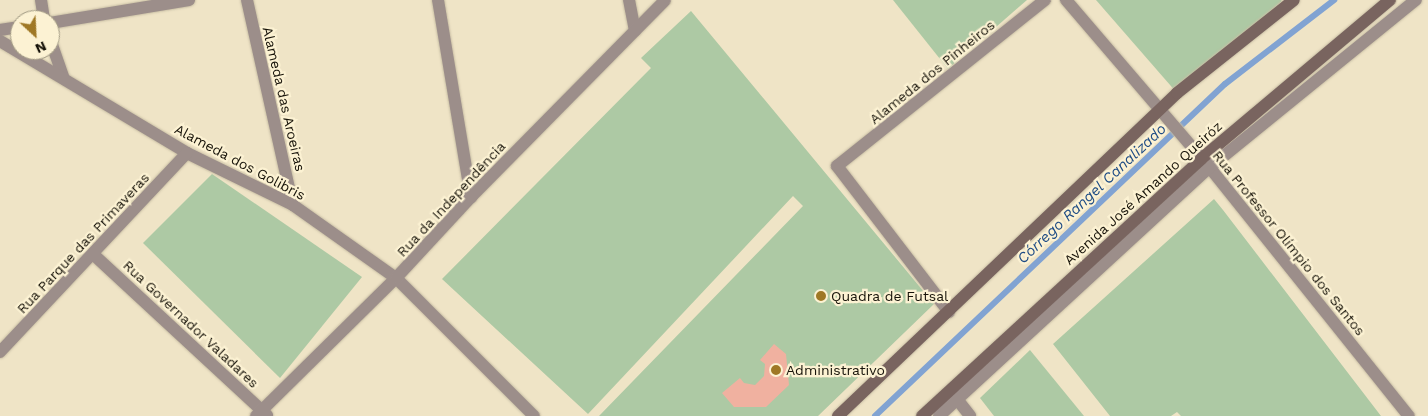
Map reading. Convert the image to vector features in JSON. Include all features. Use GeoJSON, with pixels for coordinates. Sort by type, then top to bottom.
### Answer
{"type":"FeatureCollection","features":[{"type":"Feature","properties":{"kind":"main road"},"geometry":{"type":"LineString","coordinates":[[838,416],[1162,115],[1294,0]]}},
{"type":"Feature","properties":{"kind":"main road","name":"Avenida José Amando Queiróz"},"geometry":{"type":"LineString","coordinates":[[922,416],[953,395],[1201,159],[1390,0]]}},
{"type":"Feature","properties":{"kind":"street"},"geometry":{"type":"LineString","coordinates":[[60,21],[189,0]]}},
{"type":"Feature","properties":{"kind":"street","name":"Alameda das Aroeiras"},"geometry":{"type":"LineString","coordinates":[[247,0],[292,205]]}},
{"type":"Feature","properties":{"kind":"street"},"geometry":{"type":"LineString","coordinates":[[438,0],[471,197]]}},
{"type":"Feature","properties":{"kind":"street"},"geometry":{"type":"LineString","coordinates":[[629,0],[635,30]]}},
{"type":"Feature","properties":{"kind":"street","name":"Rua da Independência"},"geometry":{"type":"LineString","coordinates":[[262,414],[396,278],[471,197],[665,0]]}},
{"type":"Feature","properties":{"kind":"street","name":"Alameda dos Pinheiros"},"geometry":{"type":"LineString","coordinates":[[949,312],[837,166],[1045,0]]}},
{"type":"Feature","properties":{"kind":"street","name":"Rua Professor Olímpio dos Santos"},"geometry":{"type":"LineString","coordinates":[[1066,0],[1201,159],[1409,416]]}},
{"type":"Feature","properties":{"kind":"street"},"geometry":{"type":"LineString","coordinates":[[1201,159],[1416,0]]}},
{"type":"Feature","properties":{"kind":"street","name":"Alameda dos Golibris"},"geometry":{"type":"LineString","coordinates":[[0,41],[187,153],[292,205],[396,278],[534,416]]}},
{"type":"Feature","properties":{"kind":"street"},"geometry":{"type":"LineString","coordinates":[[57,60],[64,79]]}},
{"type":"Feature","properties":{"kind":"street","name":"Rua Parque das Primaveras"},"geometry":{"type":"LineString","coordinates":[[0,352],[94,255],[187,153]]}},
{"type":"Feature","properties":{"kind":"street","name":"Rua Governador Valadares"},"geometry":{"type":"LineString","coordinates":[[94,255],[262,414]]}},
{"type":"Feature","properties":{"kind":"street"},"geometry":{"type":"LineString","coordinates":[[939,416],[953,395],[970,416]]}},
{"type":"Feature","properties":{"kind":"green space"},"geometry":{"type":"Polygon","coordinates":[[[893,0],[1027,0],[948,69],[893,0]]]}},
{"type":"Feature","properties":{"kind":"green space"},"geometry":{"type":"Polygon","coordinates":[[[1096,0],[1281,0],[1282,1],[1177,93],[1096,0]]]}},
{"type":"Feature","properties":{"kind":"green space"},"geometry":{"type":"Polygon","coordinates":[[[691,11],[934,304],[818,416],[599,416],[803,206],[793,196],[588,414],[442,279],[651,68],[641,58],[691,11]]]}},
{"type":"Feature","properties":{"kind":"green space"},"geometry":{"type":"Polygon","coordinates":[[[212,174],[362,277],[280,378],[143,243],[212,174]]]}},
{"type":"Feature","properties":{"kind":"green space"},"geometry":{"type":"Polygon","coordinates":[[[1214,199],[1381,416],[1181,416],[1177,412],[1171,416],[1110,416],[1053,344],[1214,199]]]}},
{"type":"Feature","properties":{"kind":"green space"},"geometry":{"type":"Polygon","coordinates":[[[1030,350],[1084,416],[994,416],[980,398],[1030,350]]]}},
{"type":"Feature","properties":{"kind":"building","name":"Administrativo"},"geometry":{"type":"Polygon","coordinates":[[[774,344],[786,354],[789,385],[766,407],[734,407],[722,393],[740,378],[744,383],[755,385],[764,376],[765,364],[760,360],[774,344]]]}},
{"type":"Feature","properties":{"kind":"waterway","name":"Córrego Rangel Canalizado"},"geometry":{"type":"LineString","coordinates":[[875,416],[1225,84],[1334,0]]}},
{"type":"Feature","properties":{"kind":"place","name":"Quadra de Futsal"},"geometry":{"type":"Point","coordinates":[821,296]}},
{"type":"Feature","properties":{"kind":"place","name":"Administrativo"},"geometry":{"type":"Point","coordinates":[776,370]}}]}
